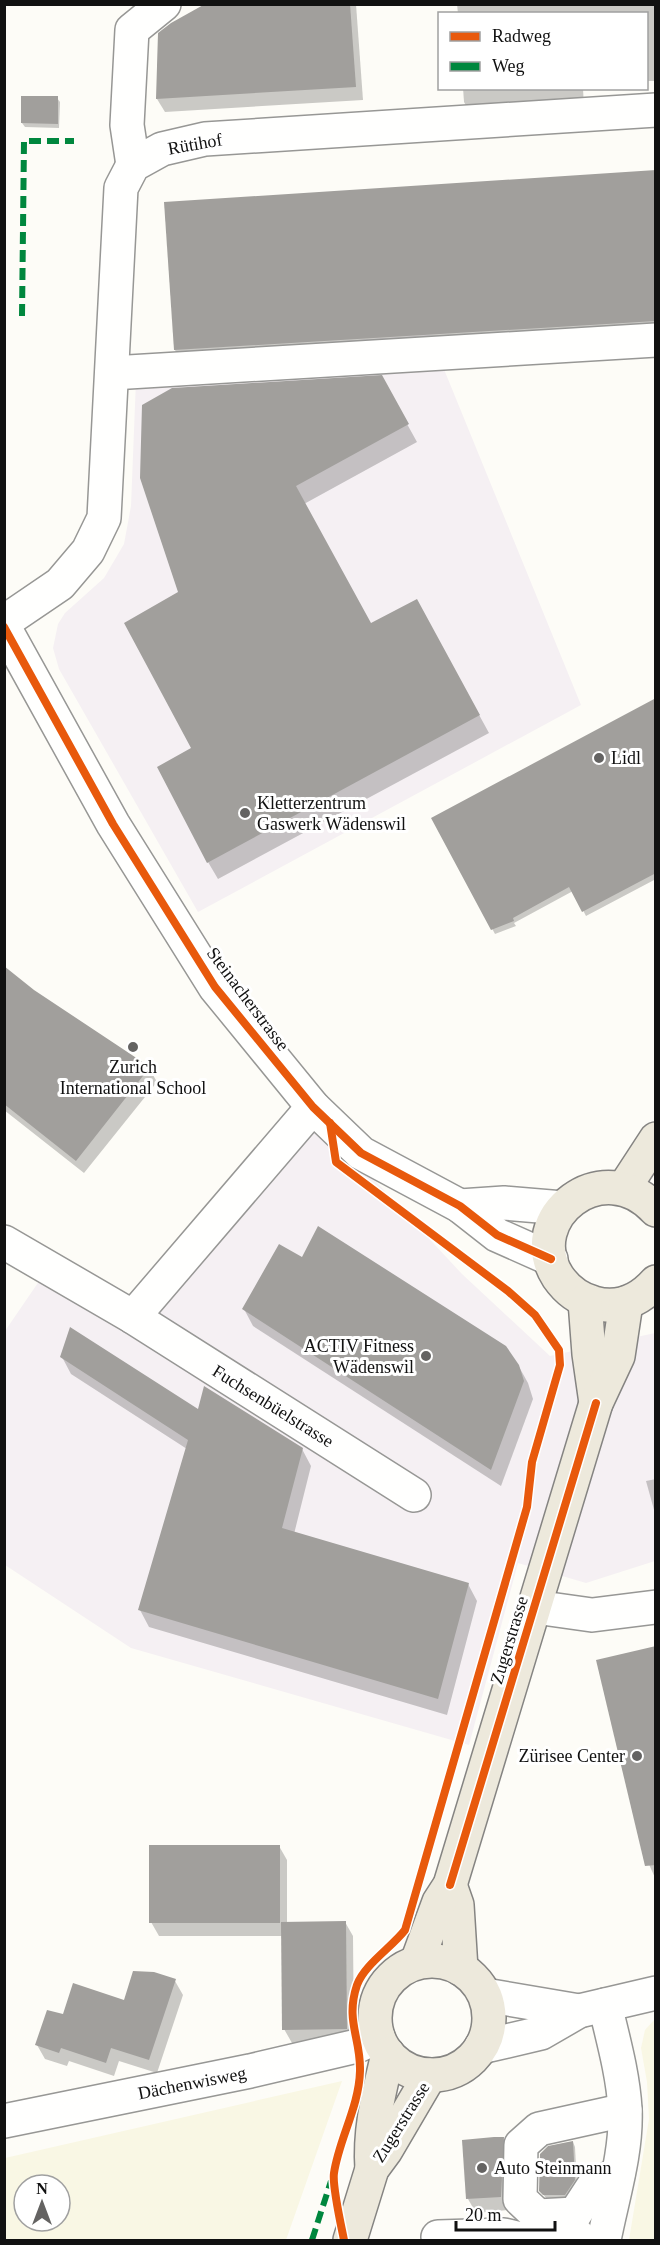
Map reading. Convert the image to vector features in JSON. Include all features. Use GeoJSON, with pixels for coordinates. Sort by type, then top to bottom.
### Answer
{"type":"FeatureCollection","features":[{"type":"Feature","properties":{"kind":"main road"},"geometry":{"type":"LineString","coordinates":[[624,1188],[656,1139]]}},
{"type":"Feature","properties":{"kind":"main road"},"geometry":{"type":"LineString","coordinates":[[656,1210],[635,1193],[624,1188],[610,1187],[584,1192],[563,1208],[556,1219],[551,1232],[550,1259],[563,1284],[585,1300],[612,1305],[626,1303],[637,1298],[656,1282]]}},
{"type":"Feature","properties":{"kind":"main road","name":"Zugerstrasse"},"geometry":{"type":"LineString","coordinates":[[585,1300],[596,1403]]}},
{"type":"Feature","properties":{"kind":"main road","name":"Zugerstrasse"},"geometry":{"type":"LineString","coordinates":[[417,1962],[439,1902],[450,1885],[596,1403],[618,1356],[626,1303]]}},
{"type":"Feature","properties":{"kind":"main road"},"geometry":{"type":"LineString","coordinates":[[450,1885],[457,1905],[461,1968]]}},
{"type":"Feature","properties":{"kind":"main road"},"geometry":{"type":"LineString","coordinates":[[432,1960],[447,1962],[461,1968],[475,1980],[485,1995],[489,2013],[488,2030],[481,2047],[472,2059],[459,2068],[445,2073],[430,2074],[411,2071],[395,2061],[383,2045],[375,2018],[382,1991],[386,1983],[400,1970],[417,1962],[432,1960]]}},
{"type":"Feature","properties":{"kind":"main road","name":"Zugerstrasse"},"geometry":{"type":"LineString","coordinates":[[372,2169],[370,2146],[373,2112],[383,2045]]}},
{"type":"Feature","properties":{"kind":"main road","name":"Zugerstrasse"},"geometry":{"type":"LineString","coordinates":[[350,2241],[372,2169],[386,2150],[430,2074]]}},
{"type":"Feature","properties":{"kind":"street"},"geometry":{"type":"LineString","coordinates":[[4,622],[60,585],[88,551],[104,518],[121,188],[133,165],[127,125],[132,30],[164,4]]}},
{"type":"Feature","properties":{"kind":"street","name":"Rütihof"},"geometry":{"type":"LineString","coordinates":[[133,165],[162,149],[205,139],[656,110]]}},
{"type":"Feature","properties":{"kind":"street"},"geometry":{"type":"LineString","coordinates":[[112,373],[656,340]]}},
{"type":"Feature","properties":{"kind":"street","name":"Steinacherstrasse"},"geometry":{"type":"LineString","coordinates":[[4,627],[114,824],[216,987],[313,1107],[362,1153],[460,1206],[496,1235],[550,1259]]}},
{"type":"Feature","properties":{"kind":"street"},"geometry":{"type":"LineString","coordinates":[[133,1317],[313,1107]]}},
{"type":"Feature","properties":{"kind":"street"},"geometry":{"type":"LineString","coordinates":[[460,1206],[504,1203],[563,1208]]}},
{"type":"Feature","properties":{"kind":"street","name":"Fuchsenbüelstrasse"},"geometry":{"type":"LineString","coordinates":[[4,1242],[133,1317],[414,1495]]}},
{"type":"Feature","properties":{"kind":"street"},"geometry":{"type":"LineString","coordinates":[[535,1607],[591,1615],[656,1607]]}},
{"type":"Feature","properties":{"kind":"street"},"geometry":{"type":"LineString","coordinates":[[481,2047],[540,2033],[592,2008],[656,1993]]}},
{"type":"Feature","properties":{"kind":"street"},"geometry":{"type":"LineString","coordinates":[[485,1995],[592,2008]]}},
{"type":"Feature","properties":{"kind":"street"},"geometry":{"type":"LineString","coordinates":[[438,2237],[504,2235],[521,2239],[605,2237],[618,2174],[625,2110],[617,2058],[592,2008]]}},
{"type":"Feature","properties":{"kind":"street","name":"Dächenwisweg"},"geometry":{"type":"LineString","coordinates":[[4,2121],[250,2071],[357,2046],[383,2045]]}},
{"type":"Feature","properties":{"kind":"street"},"geometry":{"type":"LineString","coordinates":[[618,2174],[594,2185],[575,2214],[538,2216],[520,2199],[521,2145],[533,2134],[539,2129],[625,2110]]}},
{"type":"Feature","properties":{"kind":"shaded area"},"geometry":{"type":"Polygon","coordinates":[[[430,335],[581,705],[198,912],[59,669],[53,648],[58,624],[65,613],[104,578],[124,544],[131,506],[137,355],[430,335]]]}},
{"type":"Feature","properties":{"kind":"shaded area"},"geometry":{"type":"Polygon","coordinates":[[[313,1114],[462,1274],[550,1356],[655,1333],[655,1561],[586,1583],[518,1563],[469,1745],[131,1648],[5,1565],[5,1331],[44,1274],[133,1324],[313,1114]]]}},
{"type":"Feature","properties":{"kind":"shaded area"},"geometry":{"type":"Polygon","coordinates":[[[655,2019],[655,2240],[629,2240],[649,2119],[647,2082],[641,2048],[645,2030],[655,2019]]]}},
{"type":"Feature","properties":{"kind":"shaded area"},"geometry":{"type":"Polygon","coordinates":[[[342,2081],[286,2240],[5,2240],[5,2158],[342,2081]]]}},
{"type":"Feature","properties":{"kind":"building"},"geometry":{"type":"Polygon","coordinates":[[[205,4],[350,4],[356,87],[156,99],[158,33],[205,4]]]}},
{"type":"Feature","properties":{"kind":"building"},"geometry":{"type":"Polygon","coordinates":[[[21,96],[58,96],[58,124],[21,123],[21,96]]]}},
{"type":"Feature","properties":{"kind":"building"},"geometry":{"type":"Polygon","coordinates":[[[656,170],[656,321],[174,350],[164,202],[656,170]]]}},
{"type":"Feature","properties":{"kind":"building"},"geometry":{"type":"Polygon","coordinates":[[[382,375],[409,424],[296,486],[371,623],[417,599],[480,715],[207,863],[157,767],[191,748],[124,623],[178,592],[140,478],[142,405],[172,388],[382,375]]]}},
{"type":"Feature","properties":{"kind":"building","name":"Lidl"},"geometry":{"type":"Polygon","coordinates":[[[656,698],[656,873],[582,912],[569,887],[513,918],[514,921],[491,930],[431,818],[656,698]]]}},
{"type":"Feature","properties":{"kind":"building","name":"Zurich International School"},"geometry":{"type":"Polygon","coordinates":[[[4,966],[34,990],[150,1067],[76,1161],[4,1104],[4,966]]]}},
{"type":"Feature","properties":{"kind":"building"},"geometry":{"type":"Polygon","coordinates":[[[318,1226],[506,1346],[519,1365],[524,1381],[491,1470],[242,1309],[279,1244],[302,1257],[318,1226]]]}},
{"type":"Feature","properties":{"kind":"building"},"geometry":{"type":"Polygon","coordinates":[[[70,1327],[198,1409],[204,1386],[303,1448],[282,1528],[469,1583],[438,1699],[138,1610],[188,1440],[60,1357],[70,1327]]]}},
{"type":"Feature","properties":{"kind":"building","name":"Zürisee Center"},"geometry":{"type":"Polygon","coordinates":[[[656,1646],[656,1865],[645,1866],[596,1660],[656,1646]]]}},
{"type":"Feature","properties":{"kind":"building"},"geometry":{"type":"Polygon","coordinates":[[[149,1845],[280,1845],[280,1923],[149,1923],[149,1845]]]}},
{"type":"Feature","properties":{"kind":"building"},"geometry":{"type":"Polygon","coordinates":[[[346,1921],[347,2029],[282,2030],[281,1922],[346,1921]]]}},
{"type":"Feature","properties":{"kind":"building"},"geometry":{"type":"Polygon","coordinates":[[[133,1971],[154,1972],[176,1979],[149,2060],[111,2048],[106,2063],[61,2048],[59,2053],[35,2045],[47,2010],[63,2014],[73,1983],[124,2000],[133,1971]]]}},
{"type":"Feature","properties":{"kind":"building","name":"Auto Steinmann"},"geometry":{"type":"Polygon","coordinates":[[[504,2137],[501,2197],[466,2199],[462,2140],[504,2137]]]}},
{"type":"Feature","properties":{"kind":"building","name":"Auto Steinmann"},"geometry":{"type":"Polygon","coordinates":[[[573,2141],[575,2180],[565,2195],[543,2195],[539,2191],[540,2154],[548,2146],[573,2141]]]}},
{"type":"Feature","properties":{"kind":"marked path"},"geometry":{"type":"LineString","coordinates":[[22,316],[24,141],[74,141]]}},
{"type":"Feature","properties":{"kind":"marked path"},"geometry":{"type":"LineString","coordinates":[[312,2240],[331,2181]]}},
{"type":"Feature","properties":{"kind":"cycle path"},"geometry":{"type":"LineString","coordinates":[[4,627],[113,824],[215,987],[313,1107],[361,1153],[460,1206],[497,1235],[551,1259]]}},
{"type":"Feature","properties":{"kind":"cycle path"},"geometry":{"type":"LineString","coordinates":[[330,1123],[336,1162],[508,1291],[535,1315],[559,1350],[560,1365],[532,1462],[527,1507],[405,1930],[372,1963],[357,1985],[353,2019],[360,2059],[359,2084],[334,2173],[344,2240]]}},
{"type":"Feature","properties":{"kind":"cycle path"},"geometry":{"type":"LineString","coordinates":[[450,1885],[596,1403]]}},
{"type":"Feature","properties":{"kind":"place","name":"Lidl"},"geometry":{"type":"Point","coordinates":[599,758]}},
{"type":"Feature","properties":{"kind":"place","name":"Kletterzentrum Gaswerk Wädenswil"},"geometry":{"type":"Point","coordinates":[245,813]}},
{"type":"Feature","properties":{"kind":"place","name":"Zurich International School"},"geometry":{"type":"Point","coordinates":[133,1047]}},
{"type":"Feature","properties":{"kind":"place","name":"ACTIV Fitness Wädenswil"},"geometry":{"type":"Point","coordinates":[426,1356]}},
{"type":"Feature","properties":{"kind":"place","name":"Zürisee Center"},"geometry":{"type":"Point","coordinates":[637,1756]}},
{"type":"Feature","properties":{"kind":"place","name":"Auto Steinmann"},"geometry":{"type":"Point","coordinates":[482,2168]}}]}
